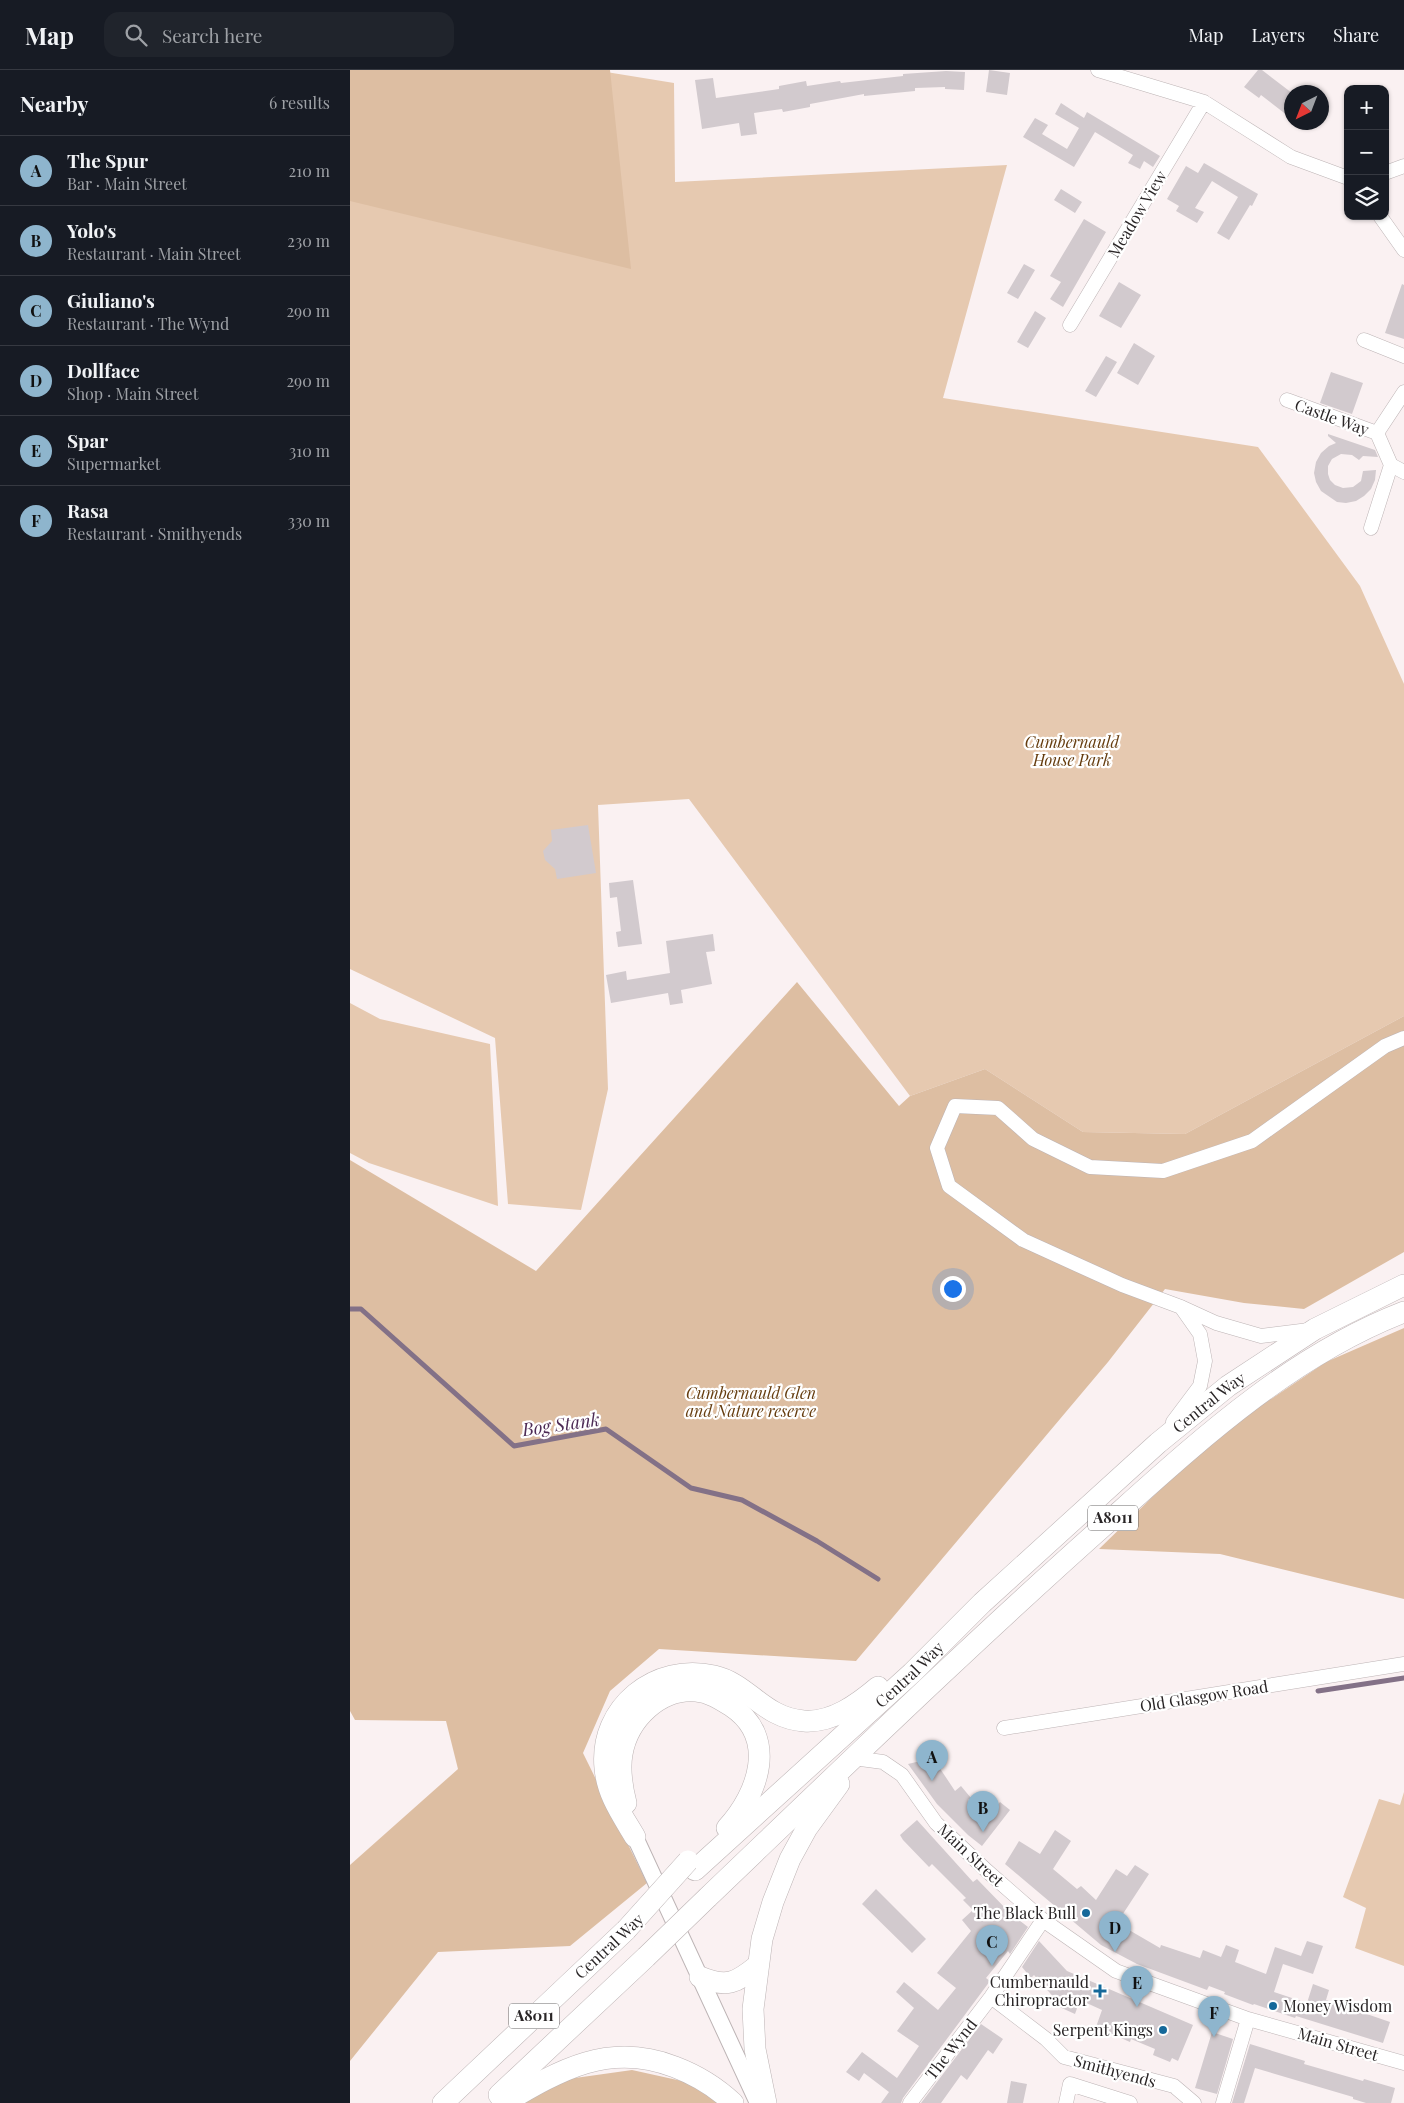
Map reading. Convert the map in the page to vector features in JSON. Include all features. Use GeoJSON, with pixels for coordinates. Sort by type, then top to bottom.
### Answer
{"type":"FeatureCollection","features":[{"type":"Feature","properties":{"kind":"main road","name":"Central Way"},"geometry":{"type":"LineString","coordinates":[[443,2103],[691,1866],[912,1673],[982,1603],[1158,1443],[1228,1386],[1315,1329],[1404,1285]]}},
{"type":"Feature","properties":{"kind":"main road","name":"Central Way"},"geometry":{"type":"LineString","coordinates":[[490,2103],[1062,1562],[1220,1424],[1269,1387],[1326,1350],[1387,1318],[1404,1312]]}},
{"type":"Feature","properties":{"kind":"main road"},"geometry":{"type":"LineString","coordinates":[[635,1837],[612,1796],[606,1777],[604,1760],[608,1737],[616,1717],[635,1694],[646,1685],[659,1678],[672,1675],[694,1673],[714,1676],[736,1686],[765,1708],[787,1718],[810,1721],[826,1719],[865,1698],[982,1603]]}},
{"type":"Feature","properties":{"kind":"main road"},"geometry":{"type":"LineString","coordinates":[[635,1837],[621,1779],[622,1752],[631,1728],[649,1706],[666,1696],[695,1691],[716,1697],[736,1709],[751,1727],[758,1748],[759,1769],[747,1802],[735,1820],[691,1866]]}},
{"type":"Feature","properties":{"kind":"main road"},"geometry":{"type":"LineString","coordinates":[[766,2103],[755,2049],[753,2009],[758,1966],[767,1920],[787,1866],[807,1828],[836,1790],[851,1760]]}},
{"type":"Feature","properties":{"kind":"main road"},"geometry":{"type":"LineString","coordinates":[[700,1977],[716,1984],[732,1984],[758,1966]]}},
{"type":"Feature","properties":{"kind":"main road"},"geometry":{"type":"LineString","coordinates":[[504,2103],[538,2083],[575,2066],[600,2058],[625,2056],[657,2061],[690,2073],[714,2087],[733,2103]]}},
{"type":"Feature","properties":{"kind":"street"},"geometry":{"type":"LineString","coordinates":[[1098,70],[1204,102],[1291,157],[1344,177]]}},
{"type":"Feature","properties":{"kind":"street","name":"Meadow View"},"geometry":{"type":"LineString","coordinates":[[1070,325],[1204,102]]}},
{"type":"Feature","properties":{"kind":"street"},"geometry":{"type":"LineString","coordinates":[[1389,172],[1404,166]]}},
{"type":"Feature","properties":{"kind":"street"},"geometry":{"type":"LineString","coordinates":[[1383,220],[1404,250]]}},
{"type":"Feature","properties":{"kind":"street"},"geometry":{"type":"LineString","coordinates":[[1364,340],[1404,356]]}},
{"type":"Feature","properties":{"kind":"street","name":"Castle Way"},"geometry":{"type":"LineString","coordinates":[[1377,434],[1404,392]]}},
{"type":"Feature","properties":{"kind":"street","name":"Castle Way"},"geometry":{"type":"LineString","coordinates":[[1288,400],[1377,434],[1391,464]]}},
{"type":"Feature","properties":{"kind":"street"},"geometry":{"type":"LineString","coordinates":[[1371,528],[1391,464],[1404,472]]}},
{"type":"Feature","properties":{"kind":"street"},"geometry":{"type":"LineString","coordinates":[[1315,1329],[1261,1336],[1216,1323],[1181,1307],[1122,1285],[1023,1240],[949,1186],[938,1148],[955,1106],[998,1108],[1033,1139],[1090,1166],[1163,1171],[1252,1141],[1386,1046],[1404,1038]]}},
{"type":"Feature","properties":{"kind":"street"},"geometry":{"type":"LineString","coordinates":[[1158,1443],[1200,1386],[1205,1361],[1200,1334],[1181,1307]]}},
{"type":"Feature","properties":{"kind":"street","name":"Old Glasgow Road"},"geometry":{"type":"LineString","coordinates":[[1004,1728],[1404,1664]]}},
{"type":"Feature","properties":{"kind":"street","name":"Main Street"},"geometry":{"type":"LineString","coordinates":[[851,1760],[883,1762],[902,1775],[936,1824],[1043,1920],[1116,1971],[1248,2019],[1404,2063]]}},
{"type":"Feature","properties":{"kind":"street"},"geometry":{"type":"LineString","coordinates":[[635,1837],[758,2103]]}},
{"type":"Feature","properties":{"kind":"street","name":"The Wynd"},"geometry":{"type":"LineString","coordinates":[[910,2103],[991,1997],[1043,1920]]}},
{"type":"Feature","properties":{"kind":"street","name":"Smithyends"},"geometry":{"type":"LineString","coordinates":[[991,1997],[1046,2039],[1064,2057],[1174,2086],[1194,2103]]}},
{"type":"Feature","properties":{"kind":"street"},"geometry":{"type":"LineString","coordinates":[[1223,2103],[1248,2019]]}},
{"type":"Feature","properties":{"kind":"street","name":"Smithyends"},"geometry":{"type":"LineString","coordinates":[[1066,2103],[1070,2084],[1130,2103]]}},
{"type":"Feature","properties":{"kind":"green space","name":"Cumbernauld House Park"},"geometry":{"type":"Polygon","coordinates":[[[350,70],[594,70],[674,83],[675,182],[1007,165],[943,398],[1258,447],[1360,586],[1404,684],[1404,1016],[1185,1134],[1083,1132],[985,1069],[910,1096],[689,799],[598,805],[608,1089],[581,1210],[508,1204],[495,1038],[350,969],[350,70]]]}},
{"type":"Feature","properties":{"kind":"green space"},"geometry":{"type":"Polygon","coordinates":[[[350,70],[610,70],[631,269],[350,201],[350,70]]]}},
{"type":"Feature","properties":{"kind":"green space","name":"Cumbernauld Glen and Nature reserve"},"geometry":{"type":"Polygon","coordinates":[[[797,982],[899,1106],[910,1096],[985,1069],[1083,1132],[1185,1134],[1404,1016],[1404,1252],[1304,1309],[1244,1303],[1165,1289],[1108,1362],[856,1661],[659,1649],[610,1691],[583,1753],[647,1883],[570,1946],[438,1952],[350,2061],[350,1865],[458,1769],[446,1721],[355,1720],[350,1711],[350,1160],[536,1271],[797,982]]]}},
{"type":"Feature","properties":{"kind":"green space"},"geometry":{"type":"Polygon","coordinates":[[[350,1003],[380,1019],[490,1044],[498,1206],[369,1163],[350,1153],[350,1003]]]}},
{"type":"Feature","properties":{"kind":"green space"},"geometry":{"type":"Polygon","coordinates":[[[1404,1328],[1404,1599],[1220,1554],[1099,1549],[1213,1438],[1326,1362],[1404,1328]]]}},
{"type":"Feature","properties":{"kind":"green space"},"geometry":{"type":"Polygon","coordinates":[[[1404,1792],[1404,1966],[1355,1948],[1366,1908],[1343,1897],[1379,1799],[1400,1805],[1404,1792]]]}},
{"type":"Feature","properties":{"kind":"green space"},"geometry":{"type":"Polygon","coordinates":[[[632,2070],[700,2085],[718,2103],[521,2103],[568,2079],[632,2070]]]}},
{"type":"Feature","properties":{"kind":"building"},"geometry":{"type":"Polygon","coordinates":[[[989,70],[1010,73],[1007,95],[986,92],[989,70]]]}},
{"type":"Feature","properties":{"kind":"building"},"geometry":{"type":"Polygon","coordinates":[[[1258,70],[1262,70],[1284,87],[1284,113],[1261,95],[1259,98],[1244,87],[1258,70]]]}},
{"type":"Feature","properties":{"kind":"building"},"geometry":{"type":"Polygon","coordinates":[[[946,71],[965,72],[964,90],[945,89],[945,87],[915,88],[915,91],[864,96],[864,94],[810,104],[810,107],[783,112],[782,109],[754,113],[757,134],[741,136],[739,123],[702,129],[695,80],[713,78],[716,98],[779,89],[779,86],[806,81],[807,86],[840,81],[841,83],[903,76],[903,74],[946,71]]]}},
{"type":"Feature","properties":{"kind":"building"},"geometry":{"type":"Polygon","coordinates":[[[1061,103],[1084,118],[1087,112],[1160,156],[1153,167],[1144,161],[1140,169],[1128,163],[1133,155],[1095,132],[1074,167],[1023,137],[1035,118],[1048,125],[1042,134],[1067,149],[1079,128],[1055,114],[1061,103]]]}},
{"type":"Feature","properties":{"kind":"building"},"geometry":{"type":"Polygon","coordinates":[[[1204,163],[1258,194],[1229,240],[1217,233],[1238,197],[1212,181],[1195,208],[1204,212],[1197,223],[1176,211],[1179,206],[1167,199],[1186,166],[1198,173],[1204,163]]]}},
{"type":"Feature","properties":{"kind":"building"},"geometry":{"type":"Polygon","coordinates":[[[1061,189],[1082,202],[1075,213],[1054,200],[1061,189]]]}},
{"type":"Feature","properties":{"kind":"building"},"geometry":{"type":"Polygon","coordinates":[[[1084,219],[1106,232],[1063,307],[1050,299],[1061,282],[1050,276],[1084,219]]]}},
{"type":"Feature","properties":{"kind":"building"},"geometry":{"type":"Polygon","coordinates":[[[1024,264],[1035,270],[1018,299],[1007,293],[1024,264]]]}},
{"type":"Feature","properties":{"kind":"building"},"geometry":{"type":"Polygon","coordinates":[[[1119,282],[1141,295],[1121,328],[1099,316],[1119,282]]]}},
{"type":"Feature","properties":{"kind":"building"},"geometry":{"type":"Polygon","coordinates":[[[1402,284],[1404,285],[1404,339],[1385,333],[1402,284]]]}},
{"type":"Feature","properties":{"kind":"building"},"geometry":{"type":"Polygon","coordinates":[[[1035,311],[1046,318],[1028,348],[1017,342],[1035,311]]]}},
{"type":"Feature","properties":{"kind":"building"},"geometry":{"type":"Polygon","coordinates":[[[1134,343],[1155,356],[1138,385],[1117,373],[1134,343]]]}},
{"type":"Feature","properties":{"kind":"building"},"geometry":{"type":"Polygon","coordinates":[[[1106,356],[1117,362],[1096,397],[1085,391],[1106,356]]]}},
{"type":"Feature","properties":{"kind":"building"},"geometry":{"type":"Polygon","coordinates":[[[1331,372],[1363,383],[1352,414],[1320,403],[1331,372]]]}},
{"type":"Feature","properties":{"kind":"building"},"geometry":{"type":"Polygon","coordinates":[[[1328,434],[1375,450],[1378,457],[1363,456],[1359,460],[1352,455],[1341,454],[1332,459],[1328,466],[1330,480],[1335,485],[1343,488],[1353,487],[1361,481],[1363,471],[1376,470],[1375,480],[1371,489],[1356,501],[1337,502],[1321,491],[1316,482],[1314,473],[1316,462],[1321,453],[1336,443],[1328,434]]]}},
{"type":"Feature","properties":{"kind":"building"},"geometry":{"type":"Polygon","coordinates":[[[588,825],[596,873],[557,879],[555,869],[545,860],[543,851],[552,841],[551,830],[588,825]]]}},
{"type":"Feature","properties":{"kind":"building"},"geometry":{"type":"Polygon","coordinates":[[[633,880],[642,944],[618,947],[616,932],[621,931],[617,897],[610,898],[609,883],[633,880]]]}},
{"type":"Feature","properties":{"kind":"building"},"geometry":{"type":"Polygon","coordinates":[[[713,934],[715,951],[706,952],[712,984],[681,990],[683,1003],[670,1005],[668,993],[611,1003],[606,975],[626,971],[627,980],[670,973],[666,941],[713,934]]]}},
{"type":"Feature","properties":{"kind":"building"},"geometry":{"type":"Polygon","coordinates":[[[933,1758],[955,1791],[961,1786],[971,1798],[968,1800],[986,1820],[1000,1802],[1010,1810],[982,1846],[968,1835],[937,1804],[908,1764],[933,1758]]]}},
{"type":"Feature","properties":{"kind":"building"},"geometry":{"type":"Polygon","coordinates":[[[917,1820],[973,1882],[977,1879],[1010,1913],[1028,1927],[1010,1954],[1008,1951],[986,1978],[990,1981],[901,2103],[881,2103],[889,2092],[864,2073],[859,2081],[846,2072],[862,2052],[897,2078],[919,2046],[897,2031],[914,2008],[896,1992],[904,1982],[938,2010],[956,1988],[937,1973],[971,1931],[962,1920],[973,1910],[963,1900],[966,1898],[932,1864],[929,1867],[900,1835],[917,1820]]]}},
{"type":"Feature","properties":{"kind":"building"},"geometry":{"type":"Polygon","coordinates":[[[1055,1830],[1071,1841],[1053,1869],[1077,1889],[1081,1886],[1096,1900],[1116,1869],[1127,1876],[1135,1865],[1149,1874],[1117,1923],[1160,1948],[1161,1945],[1200,1958],[1203,1950],[1221,1957],[1226,1945],[1239,1950],[1235,1962],[1266,1974],[1275,1947],[1301,1956],[1307,1941],[1323,1946],[1313,1974],[1283,1964],[1274,1992],[1307,2003],[1313,1984],[1329,1990],[1326,2000],[1390,2022],[1383,2043],[1296,2016],[1295,2018],[1253,2005],[1209,1986],[1207,1990],[1137,1964],[1101,1945],[1005,1864],[1019,1841],[1040,1854],[1055,1830]]]}},
{"type":"Feature","properties":{"kind":"building"},"geometry":{"type":"Polygon","coordinates":[[[876,1889],[926,1939],[912,1953],[862,1904],[876,1889]]]}},
{"type":"Feature","properties":{"kind":"building"},"geometry":{"type":"Polygon","coordinates":[[[1039,1941],[1067,1971],[1193,2025],[1178,2061],[1172,2058],[1170,2062],[1153,2055],[1155,2049],[1131,2039],[1130,2042],[1096,2027],[1102,2010],[1080,2000],[1075,2014],[1055,2005],[1057,2001],[1034,1975],[1031,1978],[1022,1967],[1039,1941]]]}},
{"type":"Feature","properties":{"kind":"building"},"geometry":{"type":"Polygon","coordinates":[[[981,2024],[1003,2039],[993,2054],[988,2050],[967,2080],[961,2075],[941,2103],[921,2103],[981,2024]]]}},
{"type":"Feature","properties":{"kind":"building"},"geometry":{"type":"Polygon","coordinates":[[[1212,2032],[1233,2039],[1217,2094],[1195,2088],[1212,2032]]]}},
{"type":"Feature","properties":{"kind":"building"},"geometry":{"type":"Polygon","coordinates":[[[1250,2044],[1305,2061],[1304,2064],[1395,2088],[1391,2103],[1366,2103],[1353,2099],[1353,2097],[1255,2068],[1244,2103],[1232,2103],[1250,2044]]]}},
{"type":"Feature","properties":{"kind":"building"},"geometry":{"type":"Polygon","coordinates":[[[1011,2081],[1027,2084],[1023,2103],[1007,2103],[1011,2081]]]}},
{"type":"Feature","properties":{"kind":"waterway","name":"Bog Stank"},"geometry":{"type":"LineString","coordinates":[[350,1309],[361,1309],[514,1446],[606,1429],[691,1488],[742,1500],[817,1541],[878,1579]]}},
{"type":"Feature","properties":{"kind":"waterway","name":"Bog Stank"},"geometry":{"type":"LineString","coordinates":[[1318,1691],[1404,1678]]}},
{"type":"Feature","properties":{"kind":"place","name":"The Spur"},"geometry":{"type":"Point","coordinates":[932,1781]}},
{"type":"Feature","properties":{"kind":"place","name":"Yolo's"},"geometry":{"type":"Point","coordinates":[983,1832]}},
{"type":"Feature","properties":{"kind":"place","name":"The Black Bull"},"geometry":{"type":"Point","coordinates":[1086,1913]}},
{"type":"Feature","properties":{"kind":"place","name":"Dollface"},"geometry":{"type":"Point","coordinates":[1115,1952]}},
{"type":"Feature","properties":{"kind":"place","name":"Giuliano's"},"geometry":{"type":"Point","coordinates":[992,1966]}},
{"type":"Feature","properties":{"kind":"place","name":"Cumbernauld Chiropractor"},"geometry":{"type":"Point","coordinates":[1100,1991]}},
{"type":"Feature","properties":{"kind":"place","name":"Money Wisdom"},"geometry":{"type":"Point","coordinates":[1273,2006]}},
{"type":"Feature","properties":{"kind":"place","name":"Spar"},"geometry":{"type":"Point","coordinates":[1137,2007]}},
{"type":"Feature","properties":{"kind":"place","name":"Serpent Kings"},"geometry":{"type":"Point","coordinates":[1163,2030]}},
{"type":"Feature","properties":{"kind":"place","name":"Rasa"},"geometry":{"type":"Point","coordinates":[1214,2037]}}]}
